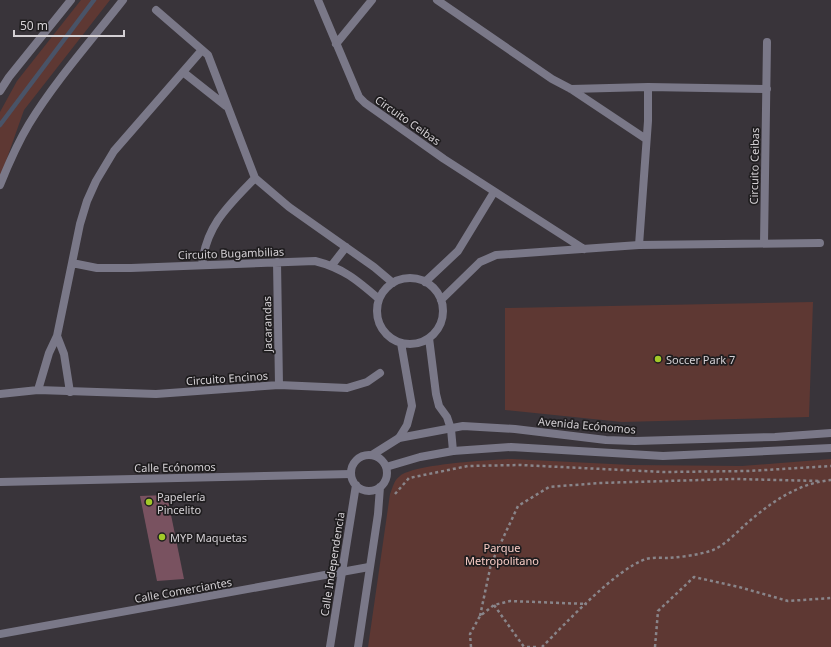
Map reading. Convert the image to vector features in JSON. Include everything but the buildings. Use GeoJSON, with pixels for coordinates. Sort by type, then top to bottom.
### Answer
{"type":"FeatureCollection","features":[{"type":"Feature","properties":{"kind":"street"},"geometry":{"type":"LineString","coordinates":[[0,92],[9,77],[71,0]]}},
{"type":"Feature","properties":{"kind":"street"},"geometry":{"type":"LineString","coordinates":[[0,185],[10,161],[28,126],[46,98],[123,0]]}},
{"type":"Feature","properties":{"kind":"street","name":"Circuito Ceibas"},"geometry":{"type":"LineString","coordinates":[[318,0],[359,97],[365,104],[444,159],[584,249]]}},
{"type":"Feature","properties":{"kind":"street"},"geometry":{"type":"LineString","coordinates":[[336,44],[372,0]]}},
{"type":"Feature","properties":{"kind":"street"},"geometry":{"type":"LineString","coordinates":[[437,0],[552,79],[571,89],[646,139]]}},
{"type":"Feature","properties":{"kind":"street"},"geometry":{"type":"LineString","coordinates":[[156,10],[208,55],[255,178],[289,206],[393,282]]}},
{"type":"Feature","properties":{"kind":"street","name":"Circuito Ceibas"},"geometry":{"type":"LineString","coordinates":[[764,243],[767,42]]}},
{"type":"Feature","properties":{"kind":"street"},"geometry":{"type":"LineString","coordinates":[[38,390],[49,353],[57,336],[87,201],[106,163],[114,151],[202,50]]}},
{"type":"Feature","properties":{"kind":"street"},"geometry":{"type":"LineString","coordinates":[[183,72],[227,106]]}},
{"type":"Feature","properties":{"kind":"street"},"geometry":{"type":"LineString","coordinates":[[571,89],[648,87],[767,89]]}},
{"type":"Feature","properties":{"kind":"street"},"geometry":{"type":"LineString","coordinates":[[639,245],[648,87]]}},
{"type":"Feature","properties":{"kind":"street"},"geometry":{"type":"LineString","coordinates":[[202,265],[208,235],[219,216],[255,178]]}},
{"type":"Feature","properties":{"kind":"street"},"geometry":{"type":"LineString","coordinates":[[425,282],[458,251],[494,192]]}},
{"type":"Feature","properties":{"kind":"street"},"geometry":{"type":"LineString","coordinates":[[441,300],[480,262],[496,256],[639,245],[820,243]]}},
{"type":"Feature","properties":{"kind":"street"},"geometry":{"type":"LineString","coordinates":[[332,265],[346,247]]}},
{"type":"Feature","properties":{"kind":"street","name":"Circuito Bugambilias"},"geometry":{"type":"LineString","coordinates":[[72,263],[104,268],[315,261],[332,265],[352,275],[379,299]]}},
{"type":"Feature","properties":{"kind":"street","name":"Jacarandas"},"geometry":{"type":"LineString","coordinates":[[277,262],[280,385]]}},
{"type":"Feature","properties":{"kind":"street"},"geometry":{"type":"LineString","coordinates":[[414,278],[425,282],[435,290],[441,300],[443,314],[439,328],[429,338],[411,344],[401,343],[389,337],[380,326],[376,312],[379,299],[384,290],[393,282],[403,279],[414,278]]}},
{"type":"Feature","properties":{"kind":"street"},"geometry":{"type":"LineString","coordinates":[[57,336],[64,354],[70,392]]}},
{"type":"Feature","properties":{"kind":"street"},"geometry":{"type":"LineString","coordinates":[[429,338],[436,394],[439,406],[447,417],[451,429],[453,451]]}},
{"type":"Feature","properties":{"kind":"street"},"geometry":{"type":"LineString","coordinates":[[399,438],[407,425],[412,406],[401,343]]}},
{"type":"Feature","properties":{"kind":"street","name":"Circuito Encinos"},"geometry":{"type":"LineString","coordinates":[[0,394],[38,390],[156,394],[280,385],[347,388],[367,382],[380,373]]}},
{"type":"Feature","properties":{"kind":"street","name":"Avenida Ecónomos"},"geometry":{"type":"LineString","coordinates":[[372,455],[399,438],[464,426],[500,428],[606,440],[663,441],[831,433]]}},
{"type":"Feature","properties":{"kind":"street"},"geometry":{"type":"LineString","coordinates":[[663,441],[663,456]]}},
{"type":"Feature","properties":{"kind":"street"},"geometry":{"type":"LineString","coordinates":[[386,467],[420,457],[453,451],[511,448],[663,456],[831,448]]}},
{"type":"Feature","properties":{"kind":"street"},"geometry":{"type":"LineString","coordinates":[[372,455],[383,462],[386,467],[387,474],[385,481],[380,487],[368,491],[356,485],[351,474],[355,462],[360,457],[372,455]]}},
{"type":"Feature","properties":{"kind":"street","name":"Calle Ecónomos"},"geometry":{"type":"LineString","coordinates":[[0,482],[351,474]]}},
{"type":"Feature","properties":{"kind":"street","name":"Calle Independencia"},"geometry":{"type":"LineString","coordinates":[[330,647],[356,485]]}},
{"type":"Feature","properties":{"kind":"street"},"geometry":{"type":"LineString","coordinates":[[358,647],[378,514],[380,487]]}},
{"type":"Feature","properties":{"kind":"street","name":"Calle Comerciantes"},"geometry":{"type":"LineString","coordinates":[[0,634],[369,567]]}},
{"type":"Feature","properties":{"kind":"path"},"geometry":{"type":"LineString","coordinates":[[395,494],[409,478],[468,466],[520,465],[664,472],[749,471],[831,466]]}},
{"type":"Feature","properties":{"kind":"path"},"geometry":{"type":"LineString","coordinates":[[471,647],[470,634],[480,616],[491,564],[518,506],[549,487],[599,483],[735,480],[831,480]]}},
{"type":"Feature","properties":{"kind":"path"},"geometry":{"type":"LineString","coordinates":[[542,647],[618,575],[647,559],[681,557],[713,550],[733,536],[759,513],[786,494],[821,481]]}},
{"type":"Feature","properties":{"kind":"path"},"geometry":{"type":"LineString","coordinates":[[655,647],[658,611],[694,577],[740,587],[788,601],[831,598]]}},
{"type":"Feature","properties":{"kind":"path"},"geometry":{"type":"LineString","coordinates":[[480,616],[494,605],[510,601],[587,604]]}},
{"type":"Feature","properties":{"kind":"path"},"geometry":{"type":"LineString","coordinates":[[494,605],[525,647],[536,647]]}},
{"type":"Feature","properties":{"kind":"green space"},"geometry":{"type":"Polygon","coordinates":[[[81,0],[110,0],[24,110],[0,178],[0,112],[17,81],[81,0]]]}},
{"type":"Feature","properties":{"kind":"green space","name":"Soccer Park 7"},"geometry":{"type":"Polygon","coordinates":[[[813,302],[809,417],[622,422],[505,410],[505,308],[813,302]]]}},
{"type":"Feature","properties":{"kind":"green space","name":"Parque Metropolitano"},"geometry":{"type":"Polygon","coordinates":[[[512,459],[631,465],[742,466],[831,459],[831,647],[368,647],[390,494],[396,480],[408,472],[421,468],[512,459]]]}},
{"type":"Feature","properties":{"kind":"waterway"},"geometry":{"type":"LineString","coordinates":[[0,125],[94,0]]}},
{"type":"Feature","properties":{"kind":"place","name":"Soccer Park 7"},"geometry":{"type":"Point","coordinates":[658,359]}},
{"type":"Feature","properties":{"kind":"place","name":"Papelería Pincelito"},"geometry":{"type":"Point","coordinates":[149,502]}},
{"type":"Feature","properties":{"kind":"place","name":"MYP Maquetas"},"geometry":{"type":"Point","coordinates":[162,537]}}]}
